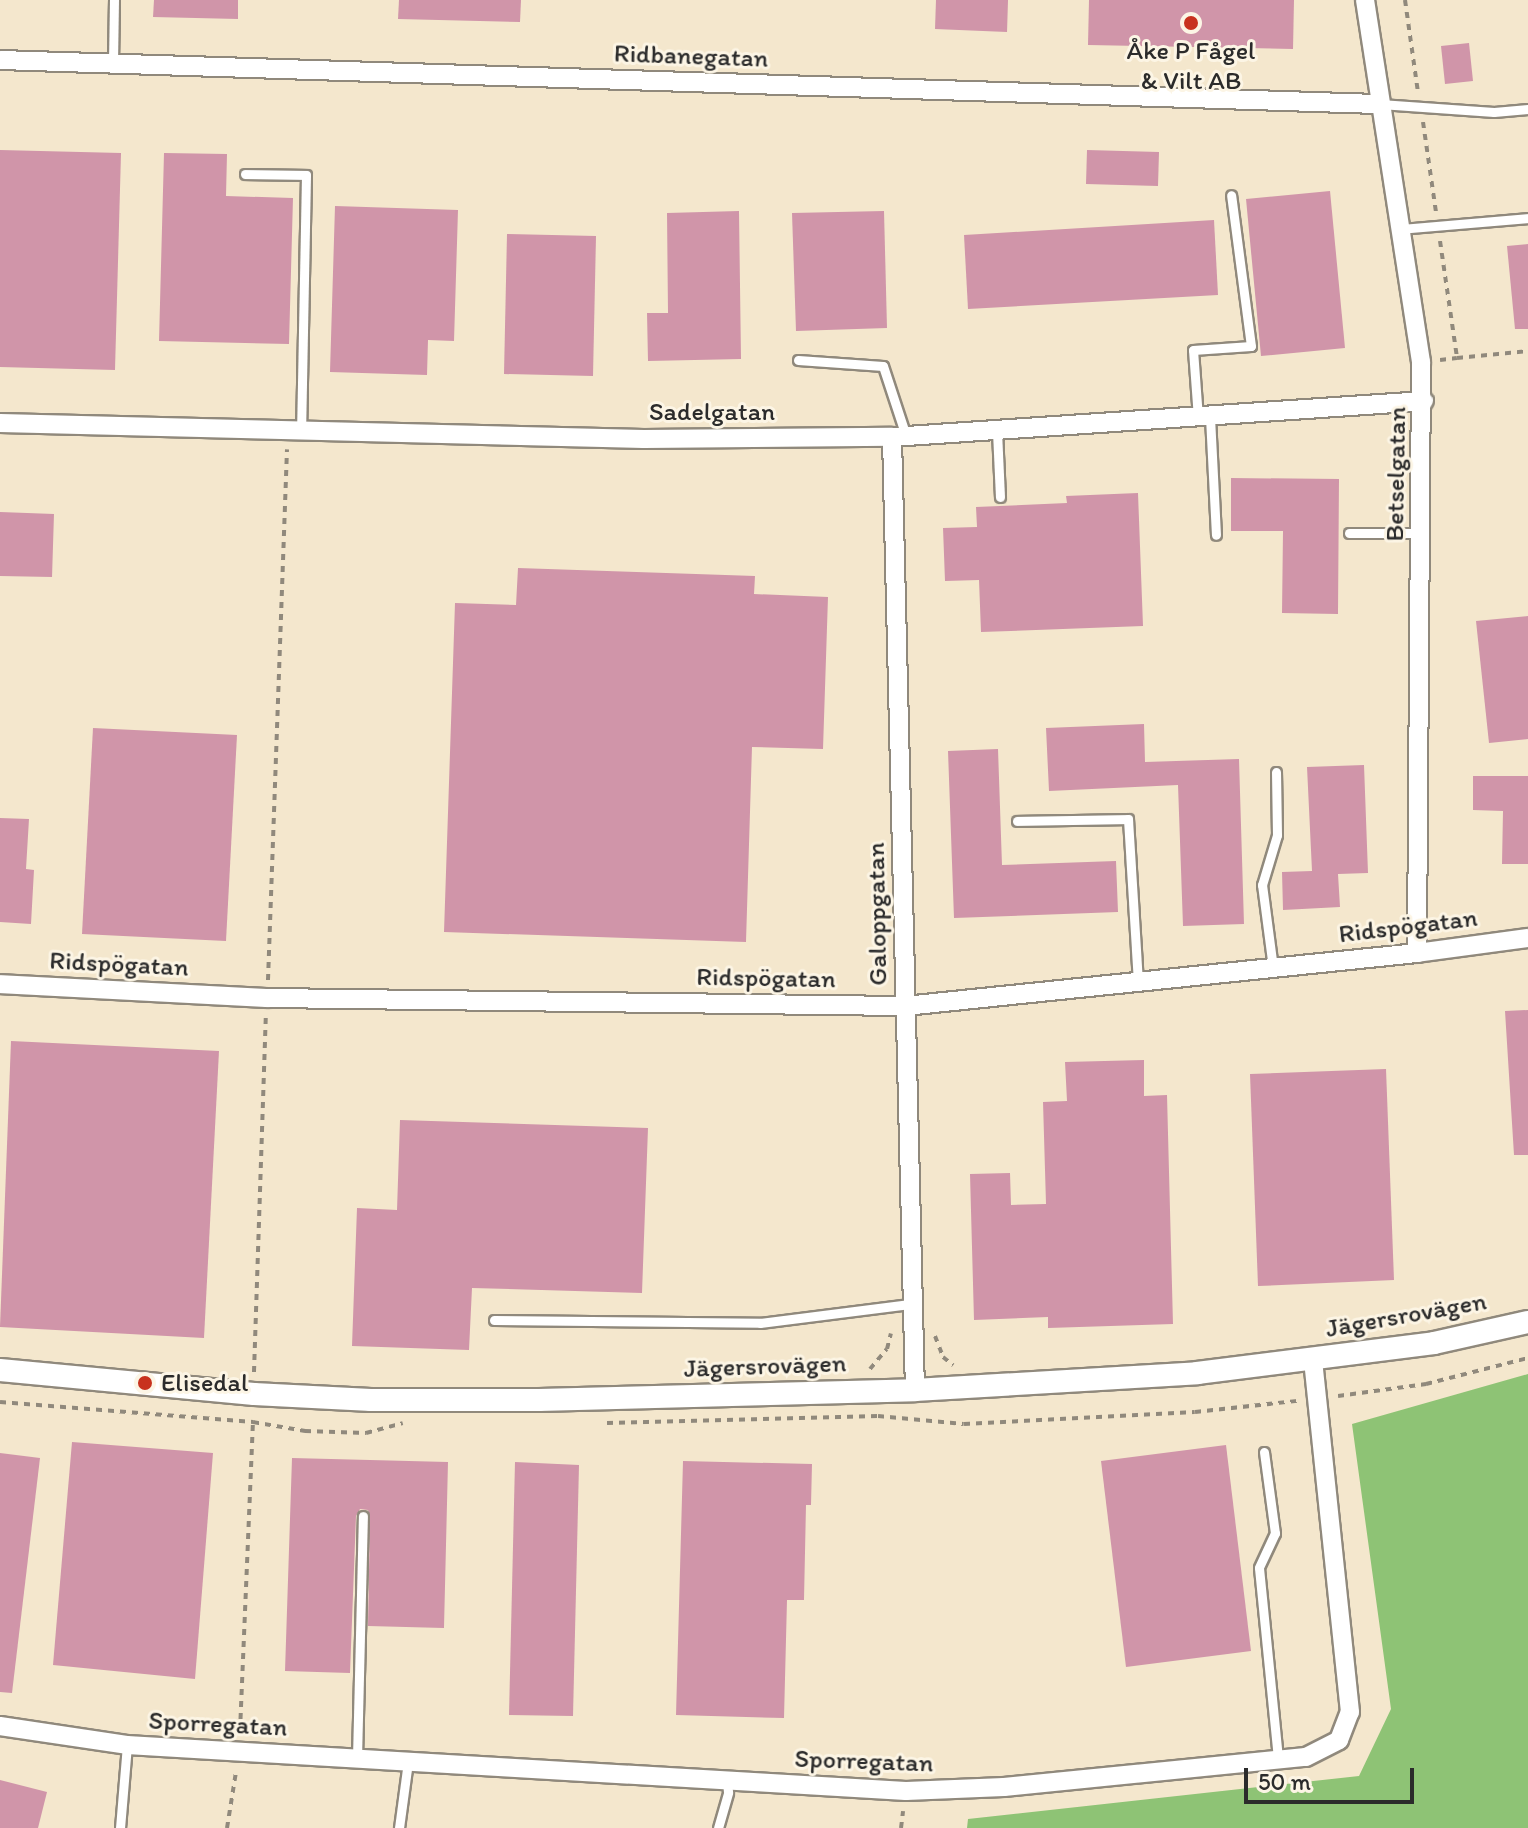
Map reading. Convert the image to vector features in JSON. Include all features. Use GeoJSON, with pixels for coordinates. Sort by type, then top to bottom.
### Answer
{"type":"FeatureCollection","features":[{"type":"Feature","properties":{"kind":"street","name":"Betselgatan"},"geometry":{"type":"LineString","coordinates":[[1365,0],[1421,362],[1424,401],[1417,953]]}},
{"type":"Feature","properties":{"kind":"street","name":"Ridbanegatan"},"geometry":{"type":"LineString","coordinates":[[0,60],[1380,104]]}},
{"type":"Feature","properties":{"kind":"street","name":"Sadelgatan"},"geometry":{"type":"LineString","coordinates":[[0,423],[644,439],[899,436],[1424,401]]}},
{"type":"Feature","properties":{"kind":"street","name":"Galoppgatan"},"geometry":{"type":"LineString","coordinates":[[899,436],[905,1006],[910,1304],[915,1390]]}},
{"type":"Feature","properties":{"kind":"street","name":"Ridspögatan"},"geometry":{"type":"LineString","coordinates":[[0,984],[267,998],[905,1006],[1417,953],[1528,938]]}},
{"type":"Feature","properties":{"kind":"street","name":"Jägersrovägen"},"geometry":{"type":"LineString","coordinates":[[0,1370],[254,1394],[371,1400],[539,1400],[915,1390],[1197,1373],[1434,1343],[1528,1322]]}},
{"type":"Feature","properties":{"kind":"street","name":"Sporregatan"},"geometry":{"type":"LineString","coordinates":[[0,1726],[127,1745],[906,1791],[1004,1787],[1306,1757],[1339,1740],[1350,1712],[1313,1359]]}},
{"type":"Feature","properties":{"kind":"lane"},"geometry":{"type":"LineString","coordinates":[[113,63],[114,0]]}},
{"type":"Feature","properties":{"kind":"lane"},"geometry":{"type":"LineString","coordinates":[[1380,104],[1494,112],[1528,109]]}},
{"type":"Feature","properties":{"kind":"lane"},"geometry":{"type":"LineString","coordinates":[[245,174],[306,175],[294,431]]}},
{"type":"Feature","properties":{"kind":"lane"},"geometry":{"type":"LineString","coordinates":[[1216,535],[1204,418],[1193,350],[1251,346],[1231,195]]}},
{"type":"Feature","properties":{"kind":"lane"},"geometry":{"type":"LineString","coordinates":[[1400,229],[1528,218]]}},
{"type":"Feature","properties":{"kind":"lane"},"geometry":{"type":"LineString","coordinates":[[798,360],[883,366],[899,436]]}},
{"type":"Feature","properties":{"kind":"lane"},"geometry":{"type":"LineString","coordinates":[[997,431],[1000,497]]}},
{"type":"Feature","properties":{"kind":"lane"},"geometry":{"type":"LineString","coordinates":[[1349,533],[1422,533]]}},
{"type":"Feature","properties":{"kind":"lane"},"geometry":{"type":"LineString","coordinates":[[1273,968],[1262,885],[1277,835],[1276,772]]}},
{"type":"Feature","properties":{"kind":"lane"},"geometry":{"type":"LineString","coordinates":[[1017,821],[1128,819],[1138,982]]}},
{"type":"Feature","properties":{"kind":"lane"},"geometry":{"type":"LineString","coordinates":[[494,1320],[745,1324],[910,1304]]}},
{"type":"Feature","properties":{"kind":"lane"},"geometry":{"type":"LineString","coordinates":[[1264,1452],[1275,1533],[1259,1568],[1278,1760]]}},
{"type":"Feature","properties":{"kind":"lane"},"geometry":{"type":"LineString","coordinates":[[357,1758],[363,1516]]}},
{"type":"Feature","properties":{"kind":"lane"},"geometry":{"type":"LineString","coordinates":[[120,1828],[127,1745]]}},
{"type":"Feature","properties":{"kind":"lane"},"geometry":{"type":"LineString","coordinates":[[399,1828],[408,1761]]}},
{"type":"Feature","properties":{"kind":"lane"},"geometry":{"type":"LineString","coordinates":[[718,1828],[728,1792],[727,1780]]}},
{"type":"Feature","properties":{"kind":"path"},"geometry":{"type":"LineString","coordinates":[[227,1828],[239,1751],[267,998],[294,431]]}},
{"type":"Feature","properties":{"kind":"path"},"geometry":{"type":"LineString","coordinates":[[934,1327],[943,1357],[956,1369]]}},
{"type":"Feature","properties":{"kind":"path"},"geometry":{"type":"LineString","coordinates":[[594,1423],[878,1416],[964,1424],[1195,1412],[1426,1384],[1528,1358]]}},
{"type":"Feature","properties":{"kind":"path"},"geometry":{"type":"LineString","coordinates":[[0,1402],[253,1422],[305,1431],[366,1433],[407,1422]]}},
{"type":"Feature","properties":{"kind":"green space"},"geometry":{"type":"Polygon","coordinates":[[[1528,1374],[1528,1828],[967,1828],[968,1819],[1359,1776],[1391,1709],[1352,1424],[1528,1374]]]}},
{"type":"Feature","properties":{"kind":"building"},"geometry":{"type":"Polygon","coordinates":[[[154,0],[238,0],[238,19],[153,17],[154,0]]]}},
{"type":"Feature","properties":{"kind":"building"},"geometry":{"type":"Polygon","coordinates":[[[399,0],[521,0],[520,22],[398,19],[399,0]]]}},
{"type":"Feature","properties":{"kind":"building"},"geometry":{"type":"Polygon","coordinates":[[[936,0],[1008,0],[1007,32],[935,29],[936,0]]]}},
{"type":"Feature","properties":{"kind":"building","name":"Åke P Fågel & Vilt AB"},"geometry":{"type":"Polygon","coordinates":[[[1089,0],[1294,0],[1293,49],[1088,45],[1089,0]]]}},
{"type":"Feature","properties":{"kind":"building"},"geometry":{"type":"Polygon","coordinates":[[[1469,43],[1473,81],[1445,84],[1441,46],[1469,43]]]}},
{"type":"Feature","properties":{"kind":"building"},"geometry":{"type":"Polygon","coordinates":[[[0,150],[121,153],[115,370],[0,367],[0,150]]]}},
{"type":"Feature","properties":{"kind":"building"},"geometry":{"type":"Polygon","coordinates":[[[1087,150],[1159,152],[1158,186],[1086,184],[1087,150]]]}},
{"type":"Feature","properties":{"kind":"building"},"geometry":{"type":"Polygon","coordinates":[[[164,153],[227,154],[226,196],[293,198],[289,344],[159,341],[164,153]]]}},
{"type":"Feature","properties":{"kind":"building"},"geometry":{"type":"Polygon","coordinates":[[[1330,191],[1345,348],[1261,356],[1246,199],[1330,191]]]}},
{"type":"Feature","properties":{"kind":"building"},"geometry":{"type":"Polygon","coordinates":[[[335,206],[458,210],[454,341],[428,340],[427,375],[330,372],[335,206]]]}},
{"type":"Feature","properties":{"kind":"building"},"geometry":{"type":"Polygon","coordinates":[[[739,211],[741,359],[648,361],[647,313],[668,313],[667,213],[739,211]]]}},
{"type":"Feature","properties":{"kind":"building"},"geometry":{"type":"Polygon","coordinates":[[[884,211],[887,328],[796,331],[792,213],[884,211]]]}},
{"type":"Feature","properties":{"kind":"building"},"geometry":{"type":"Polygon","coordinates":[[[1214,220],[1218,295],[968,309],[964,235],[1214,220]]]}},
{"type":"Feature","properties":{"kind":"building"},"geometry":{"type":"Polygon","coordinates":[[[507,234],[596,236],[593,376],[504,374],[507,234]]]}},
{"type":"Feature","properties":{"kind":"building"},"geometry":{"type":"Polygon","coordinates":[[[1528,244],[1528,329],[1515,329],[1507,246],[1528,244]]]}},
{"type":"Feature","properties":{"kind":"building"},"geometry":{"type":"Polygon","coordinates":[[[1231,478],[1339,479],[1338,614],[1282,613],[1283,531],[1231,531],[1231,478]]]}},
{"type":"Feature","properties":{"kind":"building"},"geometry":{"type":"Polygon","coordinates":[[[1138,493],[1143,626],[981,632],[979,580],[945,581],[943,528],[977,527],[976,507],[1067,503],[1066,496],[1138,493]]]}},
{"type":"Feature","properties":{"kind":"building"},"geometry":{"type":"Polygon","coordinates":[[[0,512],[54,514],[52,577],[0,576],[0,512]]]}},
{"type":"Feature","properties":{"kind":"building"},"geometry":{"type":"Polygon","coordinates":[[[518,568],[755,576],[754,594],[828,597],[823,749],[752,747],[746,942],[444,932],[455,603],[516,605],[518,568]]]}},
{"type":"Feature","properties":{"kind":"building"},"geometry":{"type":"Polygon","coordinates":[[[1528,616],[1528,739],[1489,743],[1476,621],[1528,616]]]}},
{"type":"Feature","properties":{"kind":"building"},"geometry":{"type":"Polygon","coordinates":[[[1144,724],[1145,762],[1239,759],[1244,924],[1183,926],[1178,785],[1049,791],[1046,728],[1144,724]]]}},
{"type":"Feature","properties":{"kind":"building"},"geometry":{"type":"Polygon","coordinates":[[[93,728],[237,735],[226,941],[82,934],[93,728]]]}},
{"type":"Feature","properties":{"kind":"building"},"geometry":{"type":"Polygon","coordinates":[[[998,749],[1002,865],[1116,861],[1118,912],[954,918],[948,751],[998,749]]]}},
{"type":"Feature","properties":{"kind":"building"},"geometry":{"type":"Polygon","coordinates":[[[1364,765],[1368,873],[1338,874],[1340,907],[1283,910],[1282,872],[1312,871],[1307,767],[1364,765]]]}},
{"type":"Feature","properties":{"kind":"building"},"geometry":{"type":"Polygon","coordinates":[[[1473,776],[1528,776],[1528,864],[1502,864],[1503,811],[1473,810],[1473,776]]]}},
{"type":"Feature","properties":{"kind":"building"},"geometry":{"type":"Polygon","coordinates":[[[0,818],[29,819],[26,869],[34,870],[31,924],[0,922],[0,818]]]}},
{"type":"Feature","properties":{"kind":"building"},"geometry":{"type":"Polygon","coordinates":[[[1528,1010],[1528,1155],[1514,1155],[1505,1011],[1528,1010]]]}},
{"type":"Feature","properties":{"kind":"building"},"geometry":{"type":"Polygon","coordinates":[[[11,1041],[219,1051],[204,1338],[0,1327],[11,1041]]]}},
{"type":"Feature","properties":{"kind":"building"},"geometry":{"type":"Polygon","coordinates":[[[1144,1060],[1144,1096],[1167,1095],[1173,1324],[1048,1328],[1048,1317],[974,1320],[970,1174],[1010,1173],[1011,1205],[1046,1204],[1043,1102],[1067,1101],[1065,1062],[1144,1060]]]}},
{"type":"Feature","properties":{"kind":"building"},"geometry":{"type":"Polygon","coordinates":[[[1386,1069],[1394,1280],[1258,1286],[1250,1074],[1386,1069]]]}},
{"type":"Feature","properties":{"kind":"building"},"geometry":{"type":"Polygon","coordinates":[[[400,1120],[648,1128],[642,1293],[472,1288],[469,1350],[352,1346],[357,1208],[397,1210],[400,1120]]]}},
{"type":"Feature","properties":{"kind":"building"},"geometry":{"type":"Polygon","coordinates":[[[72,1442],[213,1453],[195,1679],[53,1665],[72,1442]]]}},
{"type":"Feature","properties":{"kind":"building"},"geometry":{"type":"Polygon","coordinates":[[[1226,1445],[1251,1651],[1126,1667],[1101,1461],[1226,1445]]]}},
{"type":"Feature","properties":{"kind":"building"},"geometry":{"type":"Polygon","coordinates":[[[0,1453],[40,1458],[12,1693],[0,1692],[0,1453]]]}},
{"type":"Feature","properties":{"kind":"building"},"geometry":{"type":"Polygon","coordinates":[[[292,1458],[448,1462],[444,1628],[368,1626],[370,1516],[368,1510],[360,1509],[356,1516],[350,1673],[285,1671],[292,1458]]]}},
{"type":"Feature","properties":{"kind":"building"},"geometry":{"type":"Polygon","coordinates":[[[683,1461],[812,1464],[811,1505],[806,1505],[804,1600],[787,1600],[784,1718],[676,1715],[683,1461]]]}},
{"type":"Feature","properties":{"kind":"building"},"geometry":{"type":"Polygon","coordinates":[[[515,1462],[579,1465],[573,1716],[509,1715],[515,1462]]]}},
{"type":"Feature","properties":{"kind":"building"},"geometry":{"type":"Polygon","coordinates":[[[0,1780],[47,1792],[38,1828],[0,1828],[0,1780]]]}},
{"type":"Feature","properties":{"kind":"place","name":"Åke P Fågel & Vilt AB"},"geometry":{"type":"Point","coordinates":[1191,23]}},
{"type":"Feature","properties":{"kind":"place","name":"Elisedal"},"geometry":{"type":"Point","coordinates":[145,1383]}}]}
